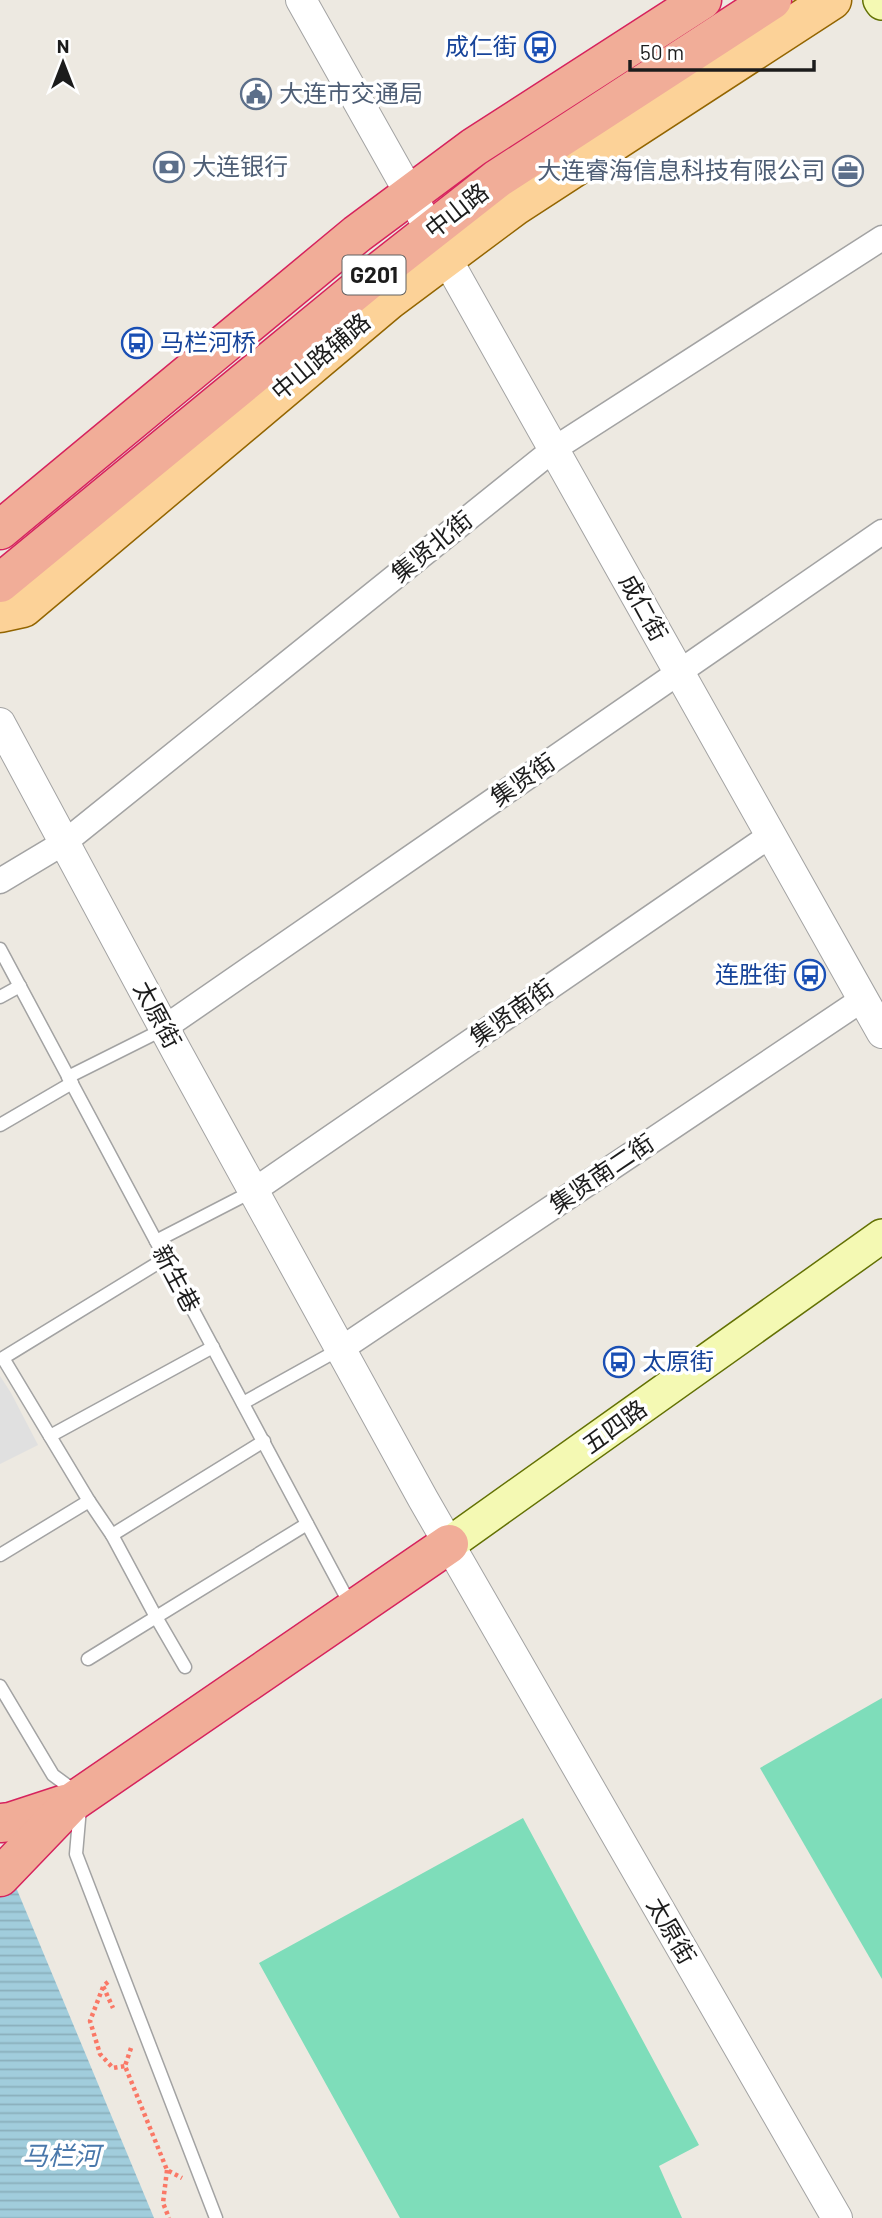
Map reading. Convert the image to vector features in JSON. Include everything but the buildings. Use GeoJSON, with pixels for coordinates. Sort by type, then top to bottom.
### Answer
{"type":"FeatureCollection","features":[{"type":"Feature","properties":{"kind":"highway","name":"中山路"},"geometry":{"type":"LineString","coordinates":[[0,530],[358,234],[474,147],[702,0]]}},
{"type":"Feature","properties":{"kind":"highway","name":"中山路"},"geometry":{"type":"LineString","coordinates":[[0,583],[376,274],[438,245],[496,179],[772,0]]}},
{"type":"Feature","properties":{"kind":"highway"},"geometry":{"type":"LineString","coordinates":[[0,1877],[76,1799],[449,1544]]}},
{"type":"Feature","properties":{"kind":"highway"},"geometry":{"type":"LineString","coordinates":[[0,1823],[76,1799]]}},
{"type":"Feature","properties":{"kind":"main road","name":"中山路辅路"},"geometry":{"type":"LineString","coordinates":[[0,613],[23,608],[389,300],[438,245],[515,206],[831,0]]}},
{"type":"Feature","properties":{"kind":"main road","name":"五四路"},"geometry":{"type":"LineString","coordinates":[[449,1544],[882,1236]]}},
{"type":"Feature","properties":{"kind":"street","name":"成仁街"},"geometry":{"type":"LineString","coordinates":[[301,0],[882,1032]]}},
{"type":"Feature","properties":{"kind":"street","name":"集贤北街"},"geometry":{"type":"LineString","coordinates":[[0,881],[65,842],[554,449],[882,238]]}},
{"type":"Feature","properties":{"kind":"street","name":"集贤街"},"geometry":{"type":"LineString","coordinates":[[164,1028],[882,531]]}},
{"type":"Feature","properties":{"kind":"street","name":"太原街"},"geometry":{"type":"LineString","coordinates":[[0,723],[253,1191],[449,1544],[836,2218]]}},
{"type":"Feature","properties":{"kind":"street","name":"集贤南街"},"geometry":{"type":"LineString","coordinates":[[253,1191],[771,835]]}},
{"type":"Feature","properties":{"kind":"street","name":"集贤南二街"},"geometry":{"type":"LineString","coordinates":[[341,1349],[863,999]]}},
{"type":"Feature","properties":{"kind":"lane","name":"新生巷"},"geometry":{"type":"LineString","coordinates":[[0,949],[353,1609]]}},
{"type":"Feature","properties":{"kind":"lane"},"geometry":{"type":"LineString","coordinates":[[0,997],[20,986]]}},
{"type":"Feature","properties":{"kind":"lane"},"geometry":{"type":"LineString","coordinates":[[0,1125],[70,1080],[164,1028]]}},
{"type":"Feature","properties":{"kind":"lane"},"geometry":{"type":"LineString","coordinates":[[156,1241],[253,1191]]}},
{"type":"Feature","properties":{"kind":"lane"},"geometry":{"type":"LineString","coordinates":[[166,1258],[3,1358],[112,1535],[185,1667]]}},
{"type":"Feature","properties":{"kind":"lane"},"geometry":{"type":"LineString","coordinates":[[50,1436],[213,1347]]}},
{"type":"Feature","properties":{"kind":"lane"},"geometry":{"type":"LineString","coordinates":[[243,1403],[341,1349]]}},
{"type":"Feature","properties":{"kind":"lane"},"geometry":{"type":"LineString","coordinates":[[112,1535],[264,1441]]}},
{"type":"Feature","properties":{"kind":"lane"},"geometry":{"type":"LineString","coordinates":[[0,1555],[89,1501]]}},
{"type":"Feature","properties":{"kind":"lane"},"geometry":{"type":"LineString","coordinates":[[88,1659],[307,1524]]}},
{"type":"Feature","properties":{"kind":"lane"},"geometry":{"type":"LineString","coordinates":[[0,1686],[53,1775],[76,1799],[76,1854],[216,2218]]}},
{"type":"Feature","properties":{"kind":"path"},"geometry":{"type":"LineString","coordinates":[[121,1971],[103,1986],[90,2021],[100,2054],[113,2068],[125,2066]]}},
{"type":"Feature","properties":{"kind":"path"},"geometry":{"type":"LineString","coordinates":[[103,1986],[115,2012]]}},
{"type":"Feature","properties":{"kind":"path"},"geometry":{"type":"LineString","coordinates":[[126,2037],[132,2050],[125,2066],[167,2170],[163,2203],[169,2218]]}},
{"type":"Feature","properties":{"kind":"path"},"geometry":{"type":"LineString","coordinates":[[167,2170],[188,2182]]}},
{"type":"Feature","properties":{"kind":"green space"},"geometry":{"type":"Polygon","coordinates":[[[882,1698],[882,1979],[760,1768],[882,1698]]]}},
{"type":"Feature","properties":{"kind":"green space"},"geometry":{"type":"Polygon","coordinates":[[[523,1818],[699,2145],[659,2166],[682,2218],[400,2218],[259,1963],[523,1818]]]}},
{"type":"Feature","properties":{"kind":"shaded area"},"geometry":{"type":"Polygon","coordinates":[[[0,1376],[38,1445],[0,1464],[0,1376]]]}},
{"type":"Feature","properties":{"kind":"water","name":"马栏河"},"geometry":{"type":"Polygon","coordinates":[[[0,1849],[154,2218],[0,2218],[0,1849]]]}},
{"type":"Feature","properties":{"kind":"place","name":"成仁街"},"geometry":{"type":"Point","coordinates":[540,47]}},
{"type":"Feature","properties":{"kind":"place","name":"大连市交通局"},"geometry":{"type":"Point","coordinates":[256,94]}},
{"type":"Feature","properties":{"kind":"place","name":"大连银行"},"geometry":{"type":"Point","coordinates":[169,167]}},
{"type":"Feature","properties":{"kind":"place","name":"大连睿海信息科技有限公司"},"geometry":{"type":"Point","coordinates":[848,171]}},
{"type":"Feature","properties":{"kind":"place","name":"马栏河桥"},"geometry":{"type":"Point","coordinates":[137,343]}},
{"type":"Feature","properties":{"kind":"place","name":"连胜街"},"geometry":{"type":"Point","coordinates":[810,975]}},
{"type":"Feature","properties":{"kind":"place","name":"太原街"},"geometry":{"type":"Point","coordinates":[619,1362]}}]}
